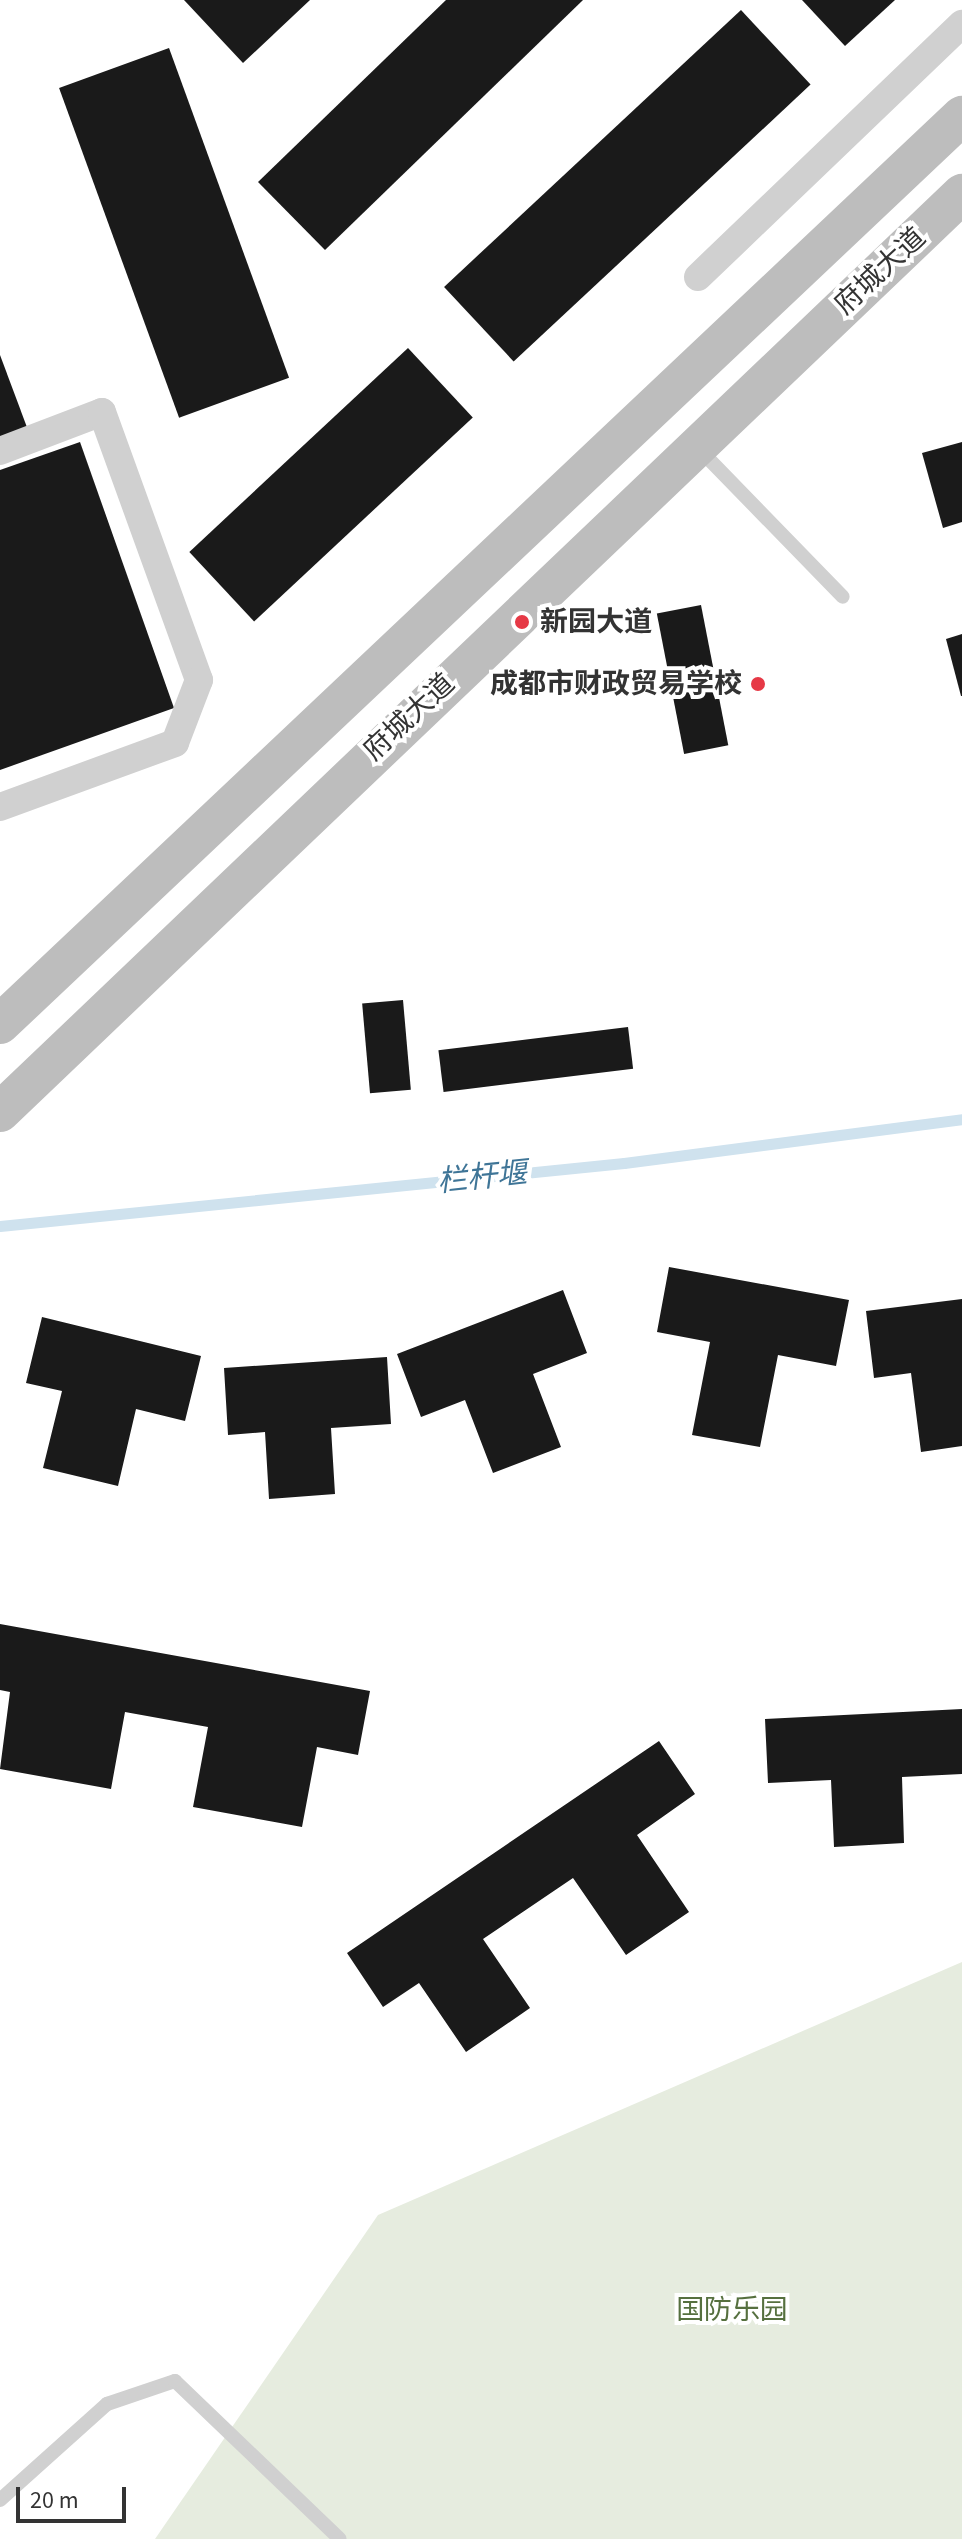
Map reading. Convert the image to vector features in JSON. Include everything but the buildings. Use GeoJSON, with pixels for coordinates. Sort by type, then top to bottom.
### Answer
{"type":"FeatureCollection","features":[{"type":"Feature","properties":{"kind":"main road","name":"府城大道"},"geometry":{"type":"LineString","coordinates":[[0,1024],[962,116]]}},
{"type":"Feature","properties":{"kind":"main road","name":"府城大道"},"geometry":{"type":"LineString","coordinates":[[0,1112],[962,194]]}},
{"type":"Feature","properties":{"kind":"street"},"geometry":{"type":"LineString","coordinates":[[698,277],[962,24]]}},
{"type":"Feature","properties":{"kind":"street"},"geometry":{"type":"LineString","coordinates":[[0,451],[102,412],[199,680],[175,743],[0,807]]}},
{"type":"Feature","properties":{"kind":"lane"},"geometry":{"type":"LineString","coordinates":[[696,446],[843,597]]}},
{"type":"Feature","properties":{"kind":"lane"},"geometry":{"type":"LineString","coordinates":[[0,2500],[107,2404],[175,2381],[340,2539]]}},
{"type":"Feature","properties":{"kind":"green space","name":"国防乐园"},"geometry":{"type":"Polygon","coordinates":[[[962,1962],[962,2539],[155,2539],[378,2215],[962,1962]]]}},
{"type":"Feature","properties":{"kind":"waterway","name":"栏杆堰"},"geometry":{"type":"LineString","coordinates":[[0,1226],[624,1163],[962,1119]]}},
{"type":"Feature","properties":{"kind":"place","name":"新园大道"},"geometry":{"type":"Point","coordinates":[522,622]}},
{"type":"Feature","properties":{"kind":"place","name":"成都市财政贸易学校"},"geometry":{"type":"Point","coordinates":[758,684]}}]}
